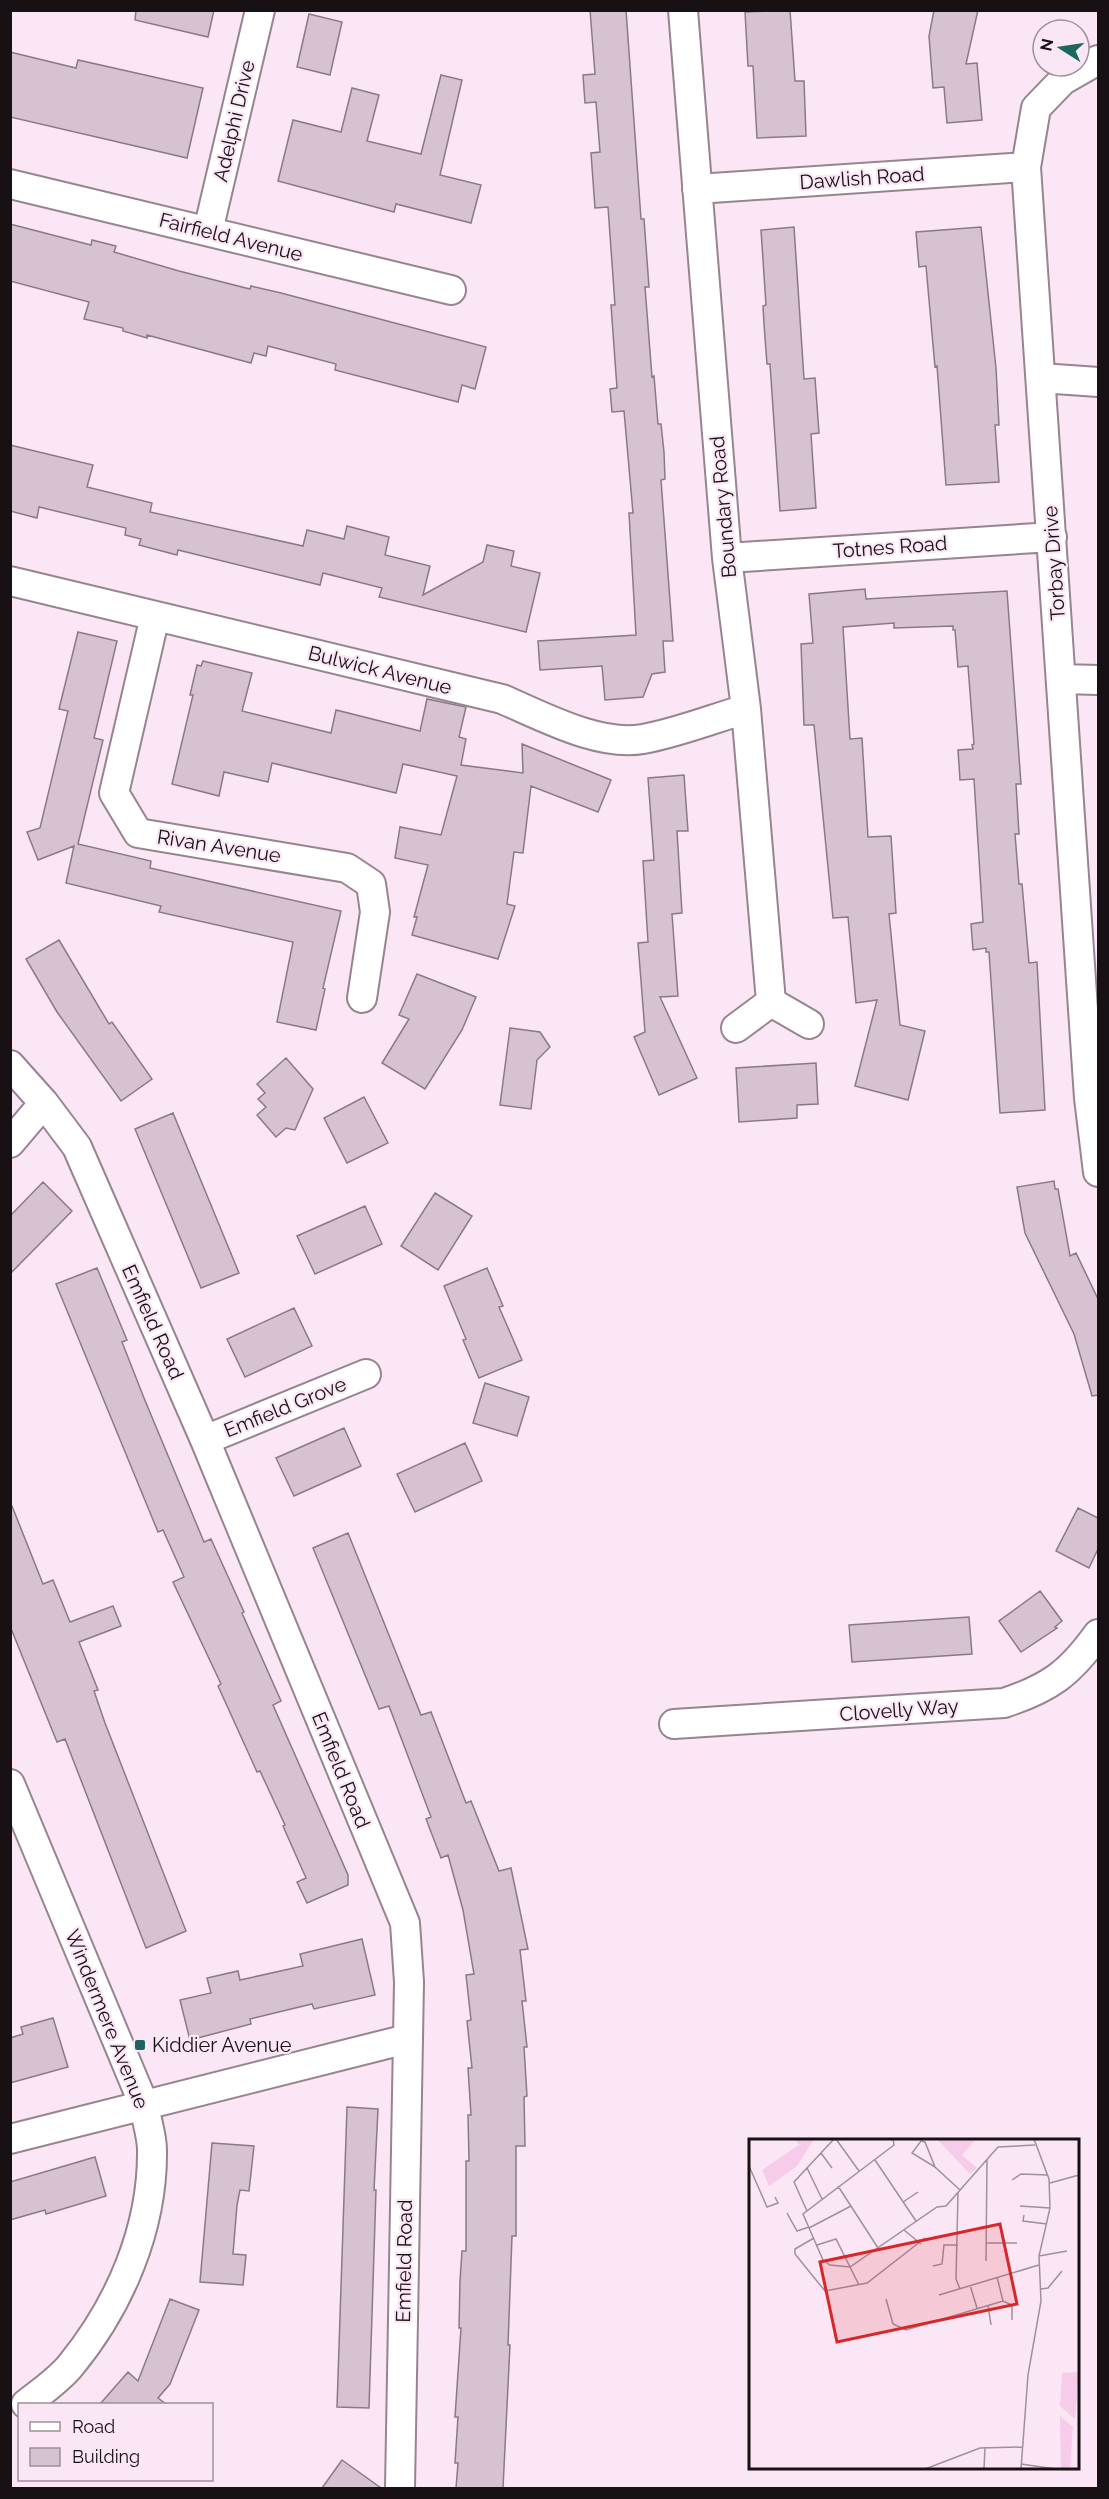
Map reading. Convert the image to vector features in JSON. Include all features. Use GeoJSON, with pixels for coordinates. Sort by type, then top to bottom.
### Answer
{"type":"FeatureCollection","features":[{"type":"Feature","properties":{"kind":"street","name":"Adelphi Drive"},"geometry":{"type":"LineString","coordinates":[[208,231],[260,10]]}},
{"type":"Feature","properties":{"kind":"street","name":"Boundary Road"},"geometry":{"type":"LineString","coordinates":[[683,10],[727,558],[746,709],[771,1002]]}},
{"type":"Feature","properties":{"kind":"street","name":"Torbay Drive"},"geometry":{"type":"LineString","coordinates":[[1098,60],[1063,80],[1036,108],[1026,167],[1053,537],[1089,1098],[1098,1172]]}},
{"type":"Feature","properties":{"kind":"street","name":"Dawlish Road"},"geometry":{"type":"LineString","coordinates":[[698,189],[1026,167]]}},
{"type":"Feature","properties":{"kind":"street","name":"Fairfield Avenue"},"geometry":{"type":"LineString","coordinates":[[10,184],[451,290]]}},
{"type":"Feature","properties":{"kind":"street"},"geometry":{"type":"LineString","coordinates":[[1041,378],[1098,382]]}},
{"type":"Feature","properties":{"kind":"street","name":"Totnes Road"},"geometry":{"type":"LineString","coordinates":[[727,558],[1053,537]]}},
{"type":"Feature","properties":{"kind":"street","name":"Bulwick Avenue"},"geometry":{"type":"LineString","coordinates":[[10,580],[502,699],[573,728],[606,738],[642,739],[746,709]]}},
{"type":"Feature","properties":{"kind":"street","name":"Rivan Avenue"},"geometry":{"type":"LineString","coordinates":[[154,615],[114,793],[138,833],[347,868],[371,884],[375,912],[362,998]]}},
{"type":"Feature","properties":{"kind":"street"},"geometry":{"type":"LineString","coordinates":[[1062,679],[1098,680]]}},
{"type":"Feature","properties":{"kind":"street"},"geometry":{"type":"LineString","coordinates":[[735,1028],[771,1002],[809,1023]]}},
{"type":"Feature","properties":{"kind":"street","name":"Emfield Road"},"geometry":{"type":"LineString","coordinates":[[10,1065],[44,1103],[77,1147],[205,1440],[405,1923],[409,1982],[400,2488]]}},
{"type":"Feature","properties":{"kind":"street"},"geometry":{"type":"LineString","coordinates":[[10,1143],[44,1103]]}},
{"type":"Feature","properties":{"kind":"street","name":"Emfield Grove"},"geometry":{"type":"LineString","coordinates":[[205,1440],[366,1374]]}},
{"type":"Feature","properties":{"kind":"street","name":"Clovelly Way"},"geometry":{"type":"LineString","coordinates":[[674,1724],[1004,1702],[1029,1694],[1054,1682],[1079,1660],[1098,1634]]}},
{"type":"Feature","properties":{"kind":"street","name":"Windermere Avenue"},"geometry":{"type":"LineString","coordinates":[[10,1784],[144,2105],[152,2148],[148,2207],[132,2264],[104,2319],[70,2366],[27,2403]]}},
{"type":"Feature","properties":{"kind":"street"},"geometry":{"type":"LineString","coordinates":[[10,2139],[407,2038]]}},
{"type":"Feature","properties":{"kind":"building"},"geometry":{"type":"Polygon","coordinates":[[[136,10],[214,10],[208,37],[135,20],[136,10]]]}},
{"type":"Feature","properties":{"kind":"building"},"geometry":{"type":"Polygon","coordinates":[[[590,10],[626,10],[641,219],[644,219],[649,287],[645,287],[652,377],[654,376],[658,424],[661,424],[664,452],[665,479],[661,480],[673,641],[663,641],[665,672],[652,674],[643,697],[605,700],[602,666],[540,670],[538,641],[636,635],[629,513],[633,513],[624,411],[612,412],[610,389],[617,388],[611,305],[615,305],[608,207],[595,208],[591,153],[600,152],[596,102],[585,103],[583,75],[595,74],[590,10]]]}},
{"type":"Feature","properties":{"kind":"building"},"geometry":{"type":"Polygon","coordinates":[[[790,10],[795,81],[804,81],[806,136],[757,138],[753,66],[748,66],[745,12],[790,10]]]}},
{"type":"Feature","properties":{"kind":"building"},"geometry":{"type":"Polygon","coordinates":[[[934,10],[978,10],[966,64],[977,63],[982,120],[947,123],[944,87],[933,88],[929,36],[934,10]]]}},
{"type":"Feature","properties":{"kind":"building"},"geometry":{"type":"Polygon","coordinates":[[[309,14],[342,22],[330,75],[297,67],[309,14]]]}},
{"type":"Feature","properties":{"kind":"building"},"geometry":{"type":"Polygon","coordinates":[[[10,52],[76,68],[78,60],[203,88],[187,158],[10,117],[10,52]]]}},
{"type":"Feature","properties":{"kind":"building"},"geometry":{"type":"Polygon","coordinates":[[[441,75],[462,80],[440,175],[481,185],[471,223],[396,204],[394,212],[278,181],[293,120],[341,132],[352,88],[379,95],[367,141],[421,154],[441,75]]]}},
{"type":"Feature","properties":{"kind":"building"},"geometry":{"type":"Polygon","coordinates":[[[10,224],[91,245],[92,240],[116,246],[114,252],[179,271],[250,289],[251,286],[281,293],[486,347],[475,389],[462,385],[458,402],[335,370],[336,364],[268,346],[266,356],[254,353],[251,363],[147,335],[147,338],[123,331],[123,328],[84,319],[89,302],[10,281],[10,224]]]}},
{"type":"Feature","properties":{"kind":"building"},"geometry":{"type":"Polygon","coordinates":[[[794,227],[804,379],[815,378],[819,433],[811,434],[816,508],[780,511],[770,364],[767,364],[764,324],[763,306],[766,305],[761,230],[794,227]]]}},
{"type":"Feature","properties":{"kind":"building"},"geometry":{"type":"Polygon","coordinates":[[[981,227],[996,368],[999,425],[995,425],[999,482],[946,485],[937,366],[935,367],[926,266],[919,267],[916,232],[981,227]]]}},
{"type":"Feature","properties":{"kind":"building"},"geometry":{"type":"Polygon","coordinates":[[[10,445],[93,465],[87,487],[152,503],[150,512],[303,546],[307,530],[344,539],[347,526],[389,537],[385,555],[430,566],[423,595],[483,562],[487,545],[514,551],[511,566],[540,573],[526,632],[379,597],[382,588],[323,573],[320,585],[178,550],[177,555],[139,545],[141,539],[125,535],[126,528],[39,507],[37,518],[10,511],[10,445]]]}},
{"type":"Feature","properties":{"kind":"building"},"geometry":{"type":"Polygon","coordinates":[[[865,589],[866,599],[1007,591],[1021,784],[1016,784],[1019,834],[1015,834],[1029,963],[1037,962],[1045,1110],[1000,1113],[989,952],[986,952],[986,948],[973,950],[971,924],[983,922],[974,779],[960,780],[958,750],[973,749],[974,744],[968,666],[958,667],[953,626],[894,628],[894,623],[843,627],[850,739],[862,738],[868,837],[891,836],[896,913],[889,914],[900,1025],[925,1031],[908,1100],[855,1086],[877,1000],[856,1003],[848,917],[833,918],[814,725],[804,725],[801,644],[813,643],[809,594],[865,589]]]}},
{"type":"Feature","properties":{"kind":"building"},"geometry":{"type":"Polygon","coordinates":[[[78,632],[117,641],[94,738],[103,740],[78,844],[151,861],[150,868],[341,911],[316,1030],[277,1022],[293,942],[159,912],[161,906],[66,883],[74,846],[38,860],[27,832],[40,828],[68,711],[59,709],[78,632]]]}},
{"type":"Feature","properties":{"kind":"building"},"geometry":{"type":"Polygon","coordinates":[[[203,661],[252,673],[242,711],[331,733],[336,710],[420,731],[427,699],[466,707],[459,737],[466,739],[461,765],[523,773],[522,744],[611,780],[598,812],[531,786],[523,853],[514,852],[507,904],[515,906],[498,959],[412,935],[417,917],[414,917],[428,865],[395,858],[400,827],[441,835],[457,776],[403,764],[396,793],[272,763],[268,782],[224,772],[219,796],[172,784],[193,695],[190,695],[197,665],[201,666],[203,661]]]}},
{"type":"Feature","properties":{"kind":"building"},"geometry":{"type":"Polygon","coordinates":[[[684,775],[688,831],[677,831],[682,913],[672,914],[678,996],[660,997],[697,1078],[659,1095],[634,1037],[645,1032],[638,943],[648,942],[643,861],[654,860],[648,778],[684,775]]]}},
{"type":"Feature","properties":{"kind":"building"},"geometry":{"type":"Polygon","coordinates":[[[59,940],[109,1024],[112,1022],[152,1079],[121,1101],[57,1012],[26,959],[59,940]]]}},
{"type":"Feature","properties":{"kind":"building"},"geometry":{"type":"Polygon","coordinates":[[[417,974],[476,997],[462,1030],[425,1089],[382,1063],[409,1019],[399,1015],[417,974]]]}},
{"type":"Feature","properties":{"kind":"building"},"geometry":{"type":"Polygon","coordinates":[[[510,1028],[540,1032],[550,1047],[537,1060],[531,1109],[500,1105],[510,1028]]]}},
{"type":"Feature","properties":{"kind":"building"},"geometry":{"type":"Polygon","coordinates":[[[286,1058],[313,1089],[295,1130],[286,1128],[276,1137],[257,1115],[266,1107],[258,1099],[265,1093],[257,1084],[286,1058]]]}},
{"type":"Feature","properties":{"kind":"building"},"geometry":{"type":"Polygon","coordinates":[[[816,1063],[818,1104],[797,1105],[797,1118],[739,1122],[736,1068],[816,1063]]]}},
{"type":"Feature","properties":{"kind":"building"},"geometry":{"type":"Polygon","coordinates":[[[364,1097],[388,1143],[347,1163],[324,1118],[364,1097]]]}},
{"type":"Feature","properties":{"kind":"building"},"geometry":{"type":"Polygon","coordinates":[[[173,1113],[239,1273],[201,1288],[135,1129],[173,1113]]]}},
{"type":"Feature","properties":{"kind":"building"},"geometry":{"type":"Polygon","coordinates":[[[1054,1181],[1055,1189],[1058,1189],[1070,1256],[1076,1253],[1098,1299],[1098,1395],[1092,1396],[1074,1334],[1025,1233],[1017,1187],[1054,1181]]]}},
{"type":"Feature","properties":{"kind":"building"},"geometry":{"type":"Polygon","coordinates":[[[43,1182],[72,1211],[10,1274],[10,1216],[43,1182]]]}},
{"type":"Feature","properties":{"kind":"building"},"geometry":{"type":"Polygon","coordinates":[[[435,1193],[472,1216],[438,1270],[401,1246],[435,1193]]]}},
{"type":"Feature","properties":{"kind":"building"},"geometry":{"type":"Polygon","coordinates":[[[365,1206],[382,1244],[315,1274],[297,1236],[365,1206]]]}},
{"type":"Feature","properties":{"kind":"building"},"geometry":{"type":"Polygon","coordinates":[[[97,1268],[127,1340],[122,1342],[144,1398],[204,1542],[211,1539],[244,1612],[242,1613],[281,1701],[273,1705],[348,1875],[348,1885],[307,1903],[297,1882],[306,1878],[283,1826],[285,1825],[260,1771],[257,1772],[218,1686],[221,1684],[173,1582],[184,1577],[163,1530],[158,1532],[56,1284],[97,1268]]]}},
{"type":"Feature","properties":{"kind":"building"},"geometry":{"type":"Polygon","coordinates":[[[487,1268],[503,1306],[499,1307],[522,1360],[479,1378],[444,1286],[487,1268]]]}},
{"type":"Feature","properties":{"kind":"building"},"geometry":{"type":"Polygon","coordinates":[[[294,1308],[312,1346],[245,1377],[227,1339],[294,1308]]]}},
{"type":"Feature","properties":{"kind":"building"},"geometry":{"type":"Polygon","coordinates":[[[485,1383],[529,1397],[517,1436],[473,1423],[485,1383]]]}},
{"type":"Feature","properties":{"kind":"building"},"geometry":{"type":"Polygon","coordinates":[[[344,1428],[361,1466],[294,1496],[276,1458],[344,1428]]]}},
{"type":"Feature","properties":{"kind":"building"},"geometry":{"type":"Polygon","coordinates":[[[465,1443],[482,1481],[415,1512],[397,1474],[465,1443]]]}},
{"type":"Feature","properties":{"kind":"building"},"geometry":{"type":"Polygon","coordinates":[[[10,1506],[12,1506],[43,1584],[53,1580],[70,1622],[113,1606],[121,1626],[79,1642],[98,1690],[94,1691],[105,1723],[186,1931],[146,1948],[65,1739],[57,1742],[10,1626],[10,1506]]]}},
{"type":"Feature","properties":{"kind":"building"},"geometry":{"type":"Polygon","coordinates":[[[1078,1508],[1098,1518],[1098,1549],[1089,1568],[1056,1551],[1078,1508]]]}},
{"type":"Feature","properties":{"kind":"building"},"geometry":{"type":"Polygon","coordinates":[[[348,1533],[421,1715],[431,1712],[466,1803],[471,1801],[499,1871],[511,1868],[528,1949],[520,1950],[526,2001],[522,2001],[527,2047],[524,2047],[527,2096],[524,2097],[525,2146],[516,2146],[516,2236],[512,2236],[508,2345],[510,2345],[503,2488],[456,2488],[458,2417],[455,2417],[461,2328],[459,2328],[460,2281],[462,2251],[466,2251],[466,2161],[469,2161],[468,2115],[471,2115],[468,2068],[472,2068],[467,2021],[471,2020],[466,1975],[474,1974],[463,1910],[448,1855],[441,1858],[426,1819],[431,1817],[389,1706],[379,1709],[313,1548],[348,1533]]]}},
{"type":"Feature","properties":{"kind":"building"},"geometry":{"type":"Polygon","coordinates":[[[1040,1591],[1062,1621],[1055,1627],[1057,1628],[1021,1652],[999,1621],[1040,1591]]]}},
{"type":"Feature","properties":{"kind":"building"},"geometry":{"type":"Polygon","coordinates":[[[969,1617],[972,1654],[852,1662],[849,1625],[969,1617]]]}},
{"type":"Feature","properties":{"kind":"building"},"geometry":{"type":"Polygon","coordinates":[[[362,1939],[375,1995],[314,2009],[312,2004],[250,2019],[251,2024],[190,2040],[180,2000],[211,1993],[207,1978],[238,1971],[240,1980],[303,1966],[300,1954],[362,1939]]]}},
{"type":"Feature","properties":{"kind":"building"},"geometry":{"type":"Polygon","coordinates":[[[53,2018],[68,2067],[10,2083],[10,2038],[23,2034],[21,2027],[53,2018]]]}},
{"type":"Feature","properties":{"kind":"building"},"geometry":{"type":"Polygon","coordinates":[[[347,2107],[378,2109],[369,2408],[337,2407],[347,2107]]]}},
{"type":"Feature","properties":{"kind":"building"},"geometry":{"type":"Polygon","coordinates":[[[212,2143],[254,2146],[249,2191],[240,2190],[237,2205],[233,2254],[246,2255],[243,2285],[200,2282],[212,2143]]]}},
{"type":"Feature","properties":{"kind":"building"},"geometry":{"type":"Polygon","coordinates":[[[95,2157],[106,2196],[46,2214],[45,2210],[10,2220],[10,2182],[95,2157]]]}},
{"type":"Feature","properties":{"kind":"building"},"geometry":{"type":"Polygon","coordinates":[[[170,2299],[199,2310],[170,2384],[158,2398],[165,2403],[101,2403],[128,2372],[138,2381],[170,2299]]]}},
{"type":"Feature","properties":{"kind":"building"},"geometry":{"type":"Polygon","coordinates":[[[342,2460],[381,2488],[322,2488],[342,2460]]]}},
{"type":"Feature","properties":{"kind":"place","name":"Kiddier Avenue"},"geometry":{"type":"Point","coordinates":[140,2045]}}]}
